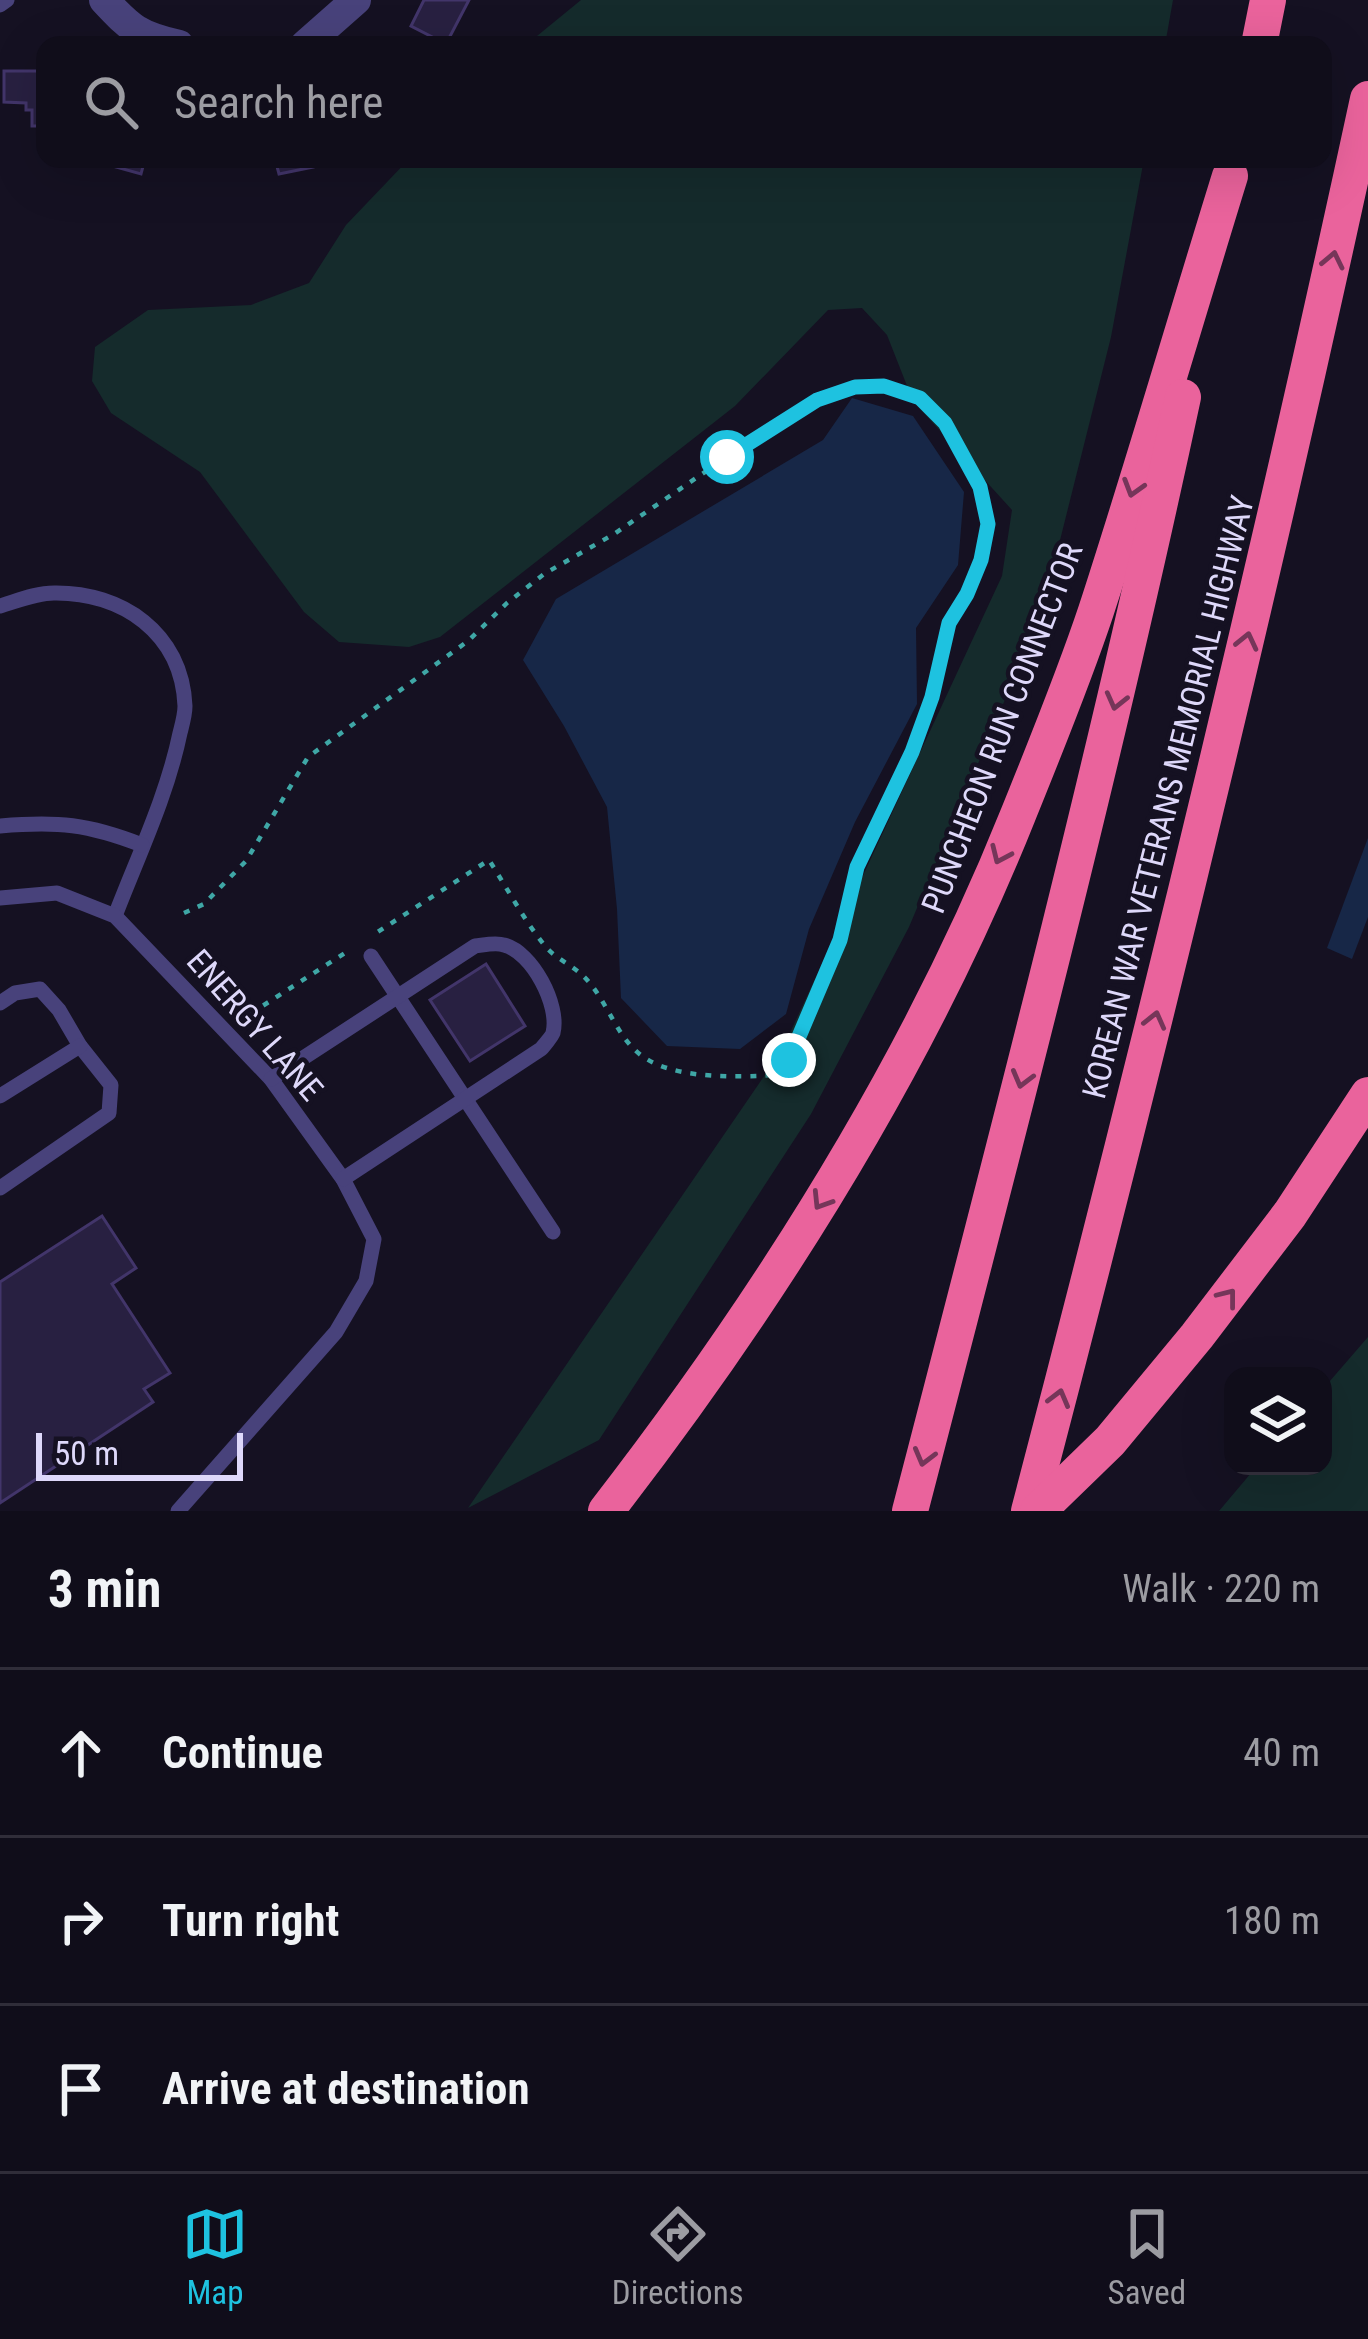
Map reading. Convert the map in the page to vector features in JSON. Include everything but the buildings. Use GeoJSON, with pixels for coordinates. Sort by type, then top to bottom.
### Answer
{"type":"FeatureCollection","features":[{"type":"Feature","properties":{"kind":"highway"},"geometry":{"type":"LineString","coordinates":[[1260,36],[1268,0]]}},
{"type":"Feature","properties":{"kind":"highway","name":"KOREAN WAR VETERANS MEMORIAL HIGHWAY"},"geometry":{"type":"LineString","coordinates":[[1034,1511],[1227,728],[1368,98]]}},
{"type":"Feature","properties":{"kind":"highway"},"geometry":{"type":"LineString","coordinates":[[910,1511],[1131,640],[1232,168]]}},
{"type":"Feature","properties":{"kind":"highway","name":"PUNCHEON RUN CONNECTOR"},"geometry":{"type":"LineString","coordinates":[[606,1511],[683,1412],[791,1251],[923,1020],[970,923],[1016,819],[1094,614],[1232,168]]}},
{"type":"Feature","properties":{"kind":"highway"},"geometry":{"type":"LineString","coordinates":[[1034,1511],[1110,1441],[1197,1336],[1264,1250],[1368,1095]]}},
{"type":"Feature","properties":{"kind":"street"},"geometry":{"type":"LineString","coordinates":[[104,0],[144,36]]}},
{"type":"Feature","properties":{"kind":"street"},"geometry":{"type":"LineString","coordinates":[[315,36],[356,0]]}},
{"type":"Feature","properties":{"kind":"lane"},"geometry":{"type":"LineString","coordinates":[[0,606],[50,593],[99,597],[136,613],[178,666],[185,708],[174,760],[115,916]]}},
{"type":"Feature","properties":{"kind":"lane"},"geometry":{"type":"LineString","coordinates":[[0,826],[47,822],[104,831],[142,845]]}},
{"type":"Feature","properties":{"kind":"lane","name":"ENERGY LANE"},"geometry":{"type":"LineString","coordinates":[[0,898],[57,892],[115,916],[272,1079],[343,1179],[374,1239],[366,1281],[336,1332],[178,1511]]}},
{"type":"Feature","properties":{"kind":"lane"},"geometry":{"type":"LineString","coordinates":[[272,1079],[475,946],[502,944],[523,954],[534,968],[549,996],[553,1034],[542,1049],[343,1179]]}},
{"type":"Feature","properties":{"kind":"lane"},"geometry":{"type":"LineString","coordinates":[[371,956],[553,1232]]}},
{"type":"Feature","properties":{"kind":"lane"},"geometry":{"type":"LineString","coordinates":[[0,1003],[15,993],[40,989],[111,1085],[109,1113],[0,1188]]}},
{"type":"Feature","properties":{"kind":"lane"},"geometry":{"type":"LineString","coordinates":[[0,1096],[80,1046]]}},
{"type":"Feature","properties":{"kind":"path"},"geometry":{"type":"LineString","coordinates":[[184,913],[204,904],[245,861],[308,757],[468,641],[544,574],[614,534],[817,400],[855,387],[884,386],[920,398],[945,423],[980,487],[988,524],[981,560],[949,623],[932,697],[912,752],[857,867],[840,940],[789,1060],[778,1075],[737,1077]]}},
{"type":"Feature","properties":{"kind":"green space"},"geometry":{"type":"Polygon","coordinates":[[[581,0],[1173,0],[1167,36],[537,36],[581,0]]]}},
{"type":"Feature","properties":{"kind":"green space"},"geometry":{"type":"Polygon","coordinates":[[[400,168],[1142,168],[1111,337],[1042,612],[909,927],[811,1114],[599,1440],[468,1508],[782,1050],[1002,576],[1012,510],[913,401],[887,335],[862,308],[828,310],[735,406],[440,637],[409,647],[339,642],[304,612],[200,472],[111,413],[92,381],[95,347],[148,310],[251,305],[309,283],[346,225],[400,168]]]}},
{"type":"Feature","properties":{"kind":"green space"},"geometry":{"type":"Polygon","coordinates":[[[1368,1337],[1368,1511],[1219,1511],[1249,1475],[1332,1475],[1332,1379],[1368,1337]]]}},
{"type":"Feature","properties":{"kind":"water"},"geometry":{"type":"Polygon","coordinates":[[[852,398],[913,416],[964,492],[958,565],[916,628],[917,704],[855,822],[809,929],[786,1014],[740,1049],[667,1046],[621,998],[607,807],[523,660],[556,599],[823,440],[852,398]]]}},
{"type":"Feature","properties":{"kind":"water"},"geometry":{"type":"Polygon","coordinates":[[[1368,838],[1368,917],[1352,959],[1327,948],[1368,838]]]}},
{"type":"Feature","properties":{"kind":"route"},"geometry":{"type":"LineString","coordinates":[[727,457],[817,400],[855,387],[884,386],[920,398],[945,423],[980,487],[988,524],[981,560],[949,623],[932,697],[912,752],[857,867],[840,940],[789,1060]]}}]}
